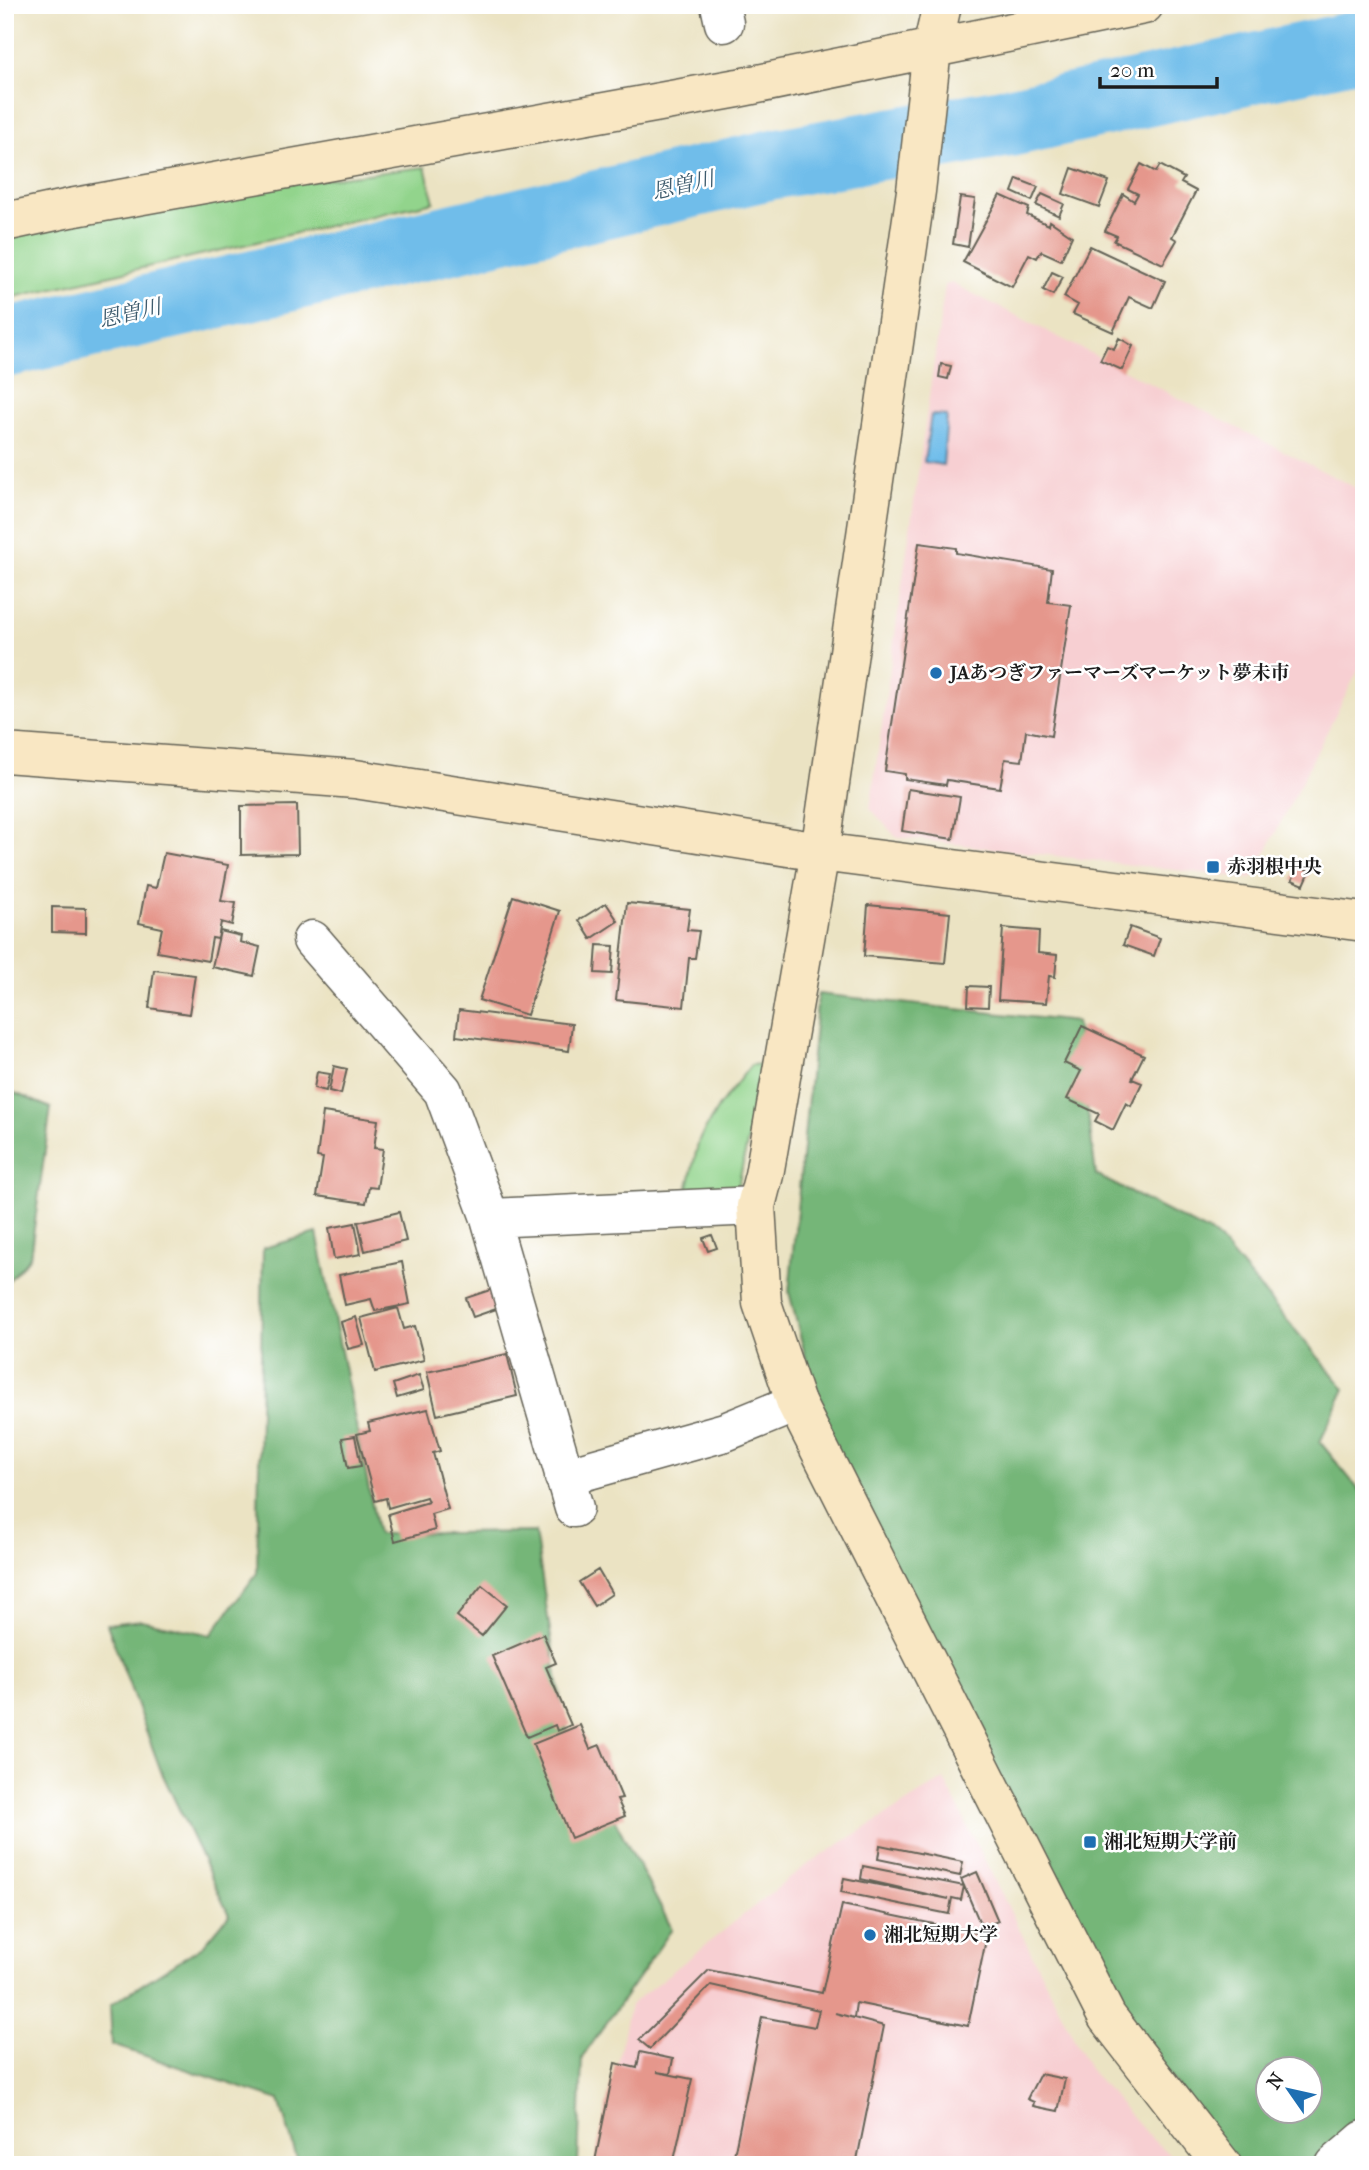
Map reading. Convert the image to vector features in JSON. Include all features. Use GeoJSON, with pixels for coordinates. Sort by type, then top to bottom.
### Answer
{"type":"FeatureCollection","features":[{"type":"Feature","properties":{"kind":"street"},"geometry":{"type":"LineString","coordinates":[[942,5],[930,65],[917,181],[820,852],[764,1175],[755,1206],[762,1303],[796,1403],[1107,2017],[1222,2165]]}},
{"type":"Feature","properties":{"kind":"street"},"geometry":{"type":"LineString","coordinates":[[5,222],[738,88],[930,65],[1144,5]]}},
{"type":"Feature","properties":{"kind":"street"},"geometry":{"type":"LineString","coordinates":[[5,753],[355,779],[820,852],[1364,922]]}},
{"type":"Feature","properties":{"kind":"street"},"geometry":{"type":"LineString","coordinates":[[313,940],[443,1091],[490,1218],[569,1493],[796,1403]]}},
{"type":"Feature","properties":{"kind":"street"},"geometry":{"type":"LineString","coordinates":[[490,1218],[755,1206]]}},
{"type":"Feature","properties":{"kind":"street"},"geometry":{"type":"LineString","coordinates":[[1335,2165],[1364,2140]]}},
{"type":"Feature","properties":{"kind":"shaded area","name":"JAあつぎファーマーズマーケット夢未市"},"geometry":{"type":"Polygon","coordinates":[[[952,283],[1364,492],[1364,659],[1252,879],[896,837],[870,808],[945,285],[952,283]]]}},
{"type":"Feature","properties":{"kind":"shaded area","name":"湘北短期大学"},"geometry":{"type":"Polygon","coordinates":[[[944,1779],[1090,2070],[1148,2135],[1180,2165],[595,2165],[630,2005],[805,1866],[944,1779]]]}},
{"type":"Feature","properties":{"kind":"green space"},"geometry":{"type":"Polygon","coordinates":[[[425,167],[434,202],[5,299],[5,233],[241,189],[425,167]]]}},
{"type":"Feature","properties":{"kind":"green space"},"geometry":{"type":"Polygon","coordinates":[[[818,994],[1076,1022],[1096,1175],[1216,1236],[1345,1389],[1320,1442],[1364,1496],[1364,2165],[1238,2165],[1112,2002],[843,1505],[789,1292],[818,994]]]}},
{"type":"Feature","properties":{"kind":"green space"},"geometry":{"type":"Polygon","coordinates":[[[764,1064],[736,1196],[686,1195],[699,1140],[719,1106],[751,1065],[764,1064]]]}},
{"type":"Feature","properties":{"kind":"green space"},"geometry":{"type":"Polygon","coordinates":[[[5,1089],[51,1108],[30,1257],[5,1285],[5,1089]]]}},
{"type":"Feature","properties":{"kind":"green space"},"geometry":{"type":"Polygon","coordinates":[[[317,1233],[378,1534],[535,1532],[564,1723],[672,1929],[582,2058],[578,2165],[299,2165],[279,2100],[112,2045],[110,2005],[204,1945],[229,1915],[161,1771],[107,1624],[141,1620],[211,1635],[257,1573],[263,1248],[317,1233]]]}},
{"type":"Feature","properties":{"kind":"water"},"geometry":{"type":"Polygon","coordinates":[[[931,415],[947,416],[943,465],[924,462],[931,415]]]}},
{"type":"Feature","properties":{"kind":"building"},"geometry":{"type":"Polygon","coordinates":[[[1141,164],[1156,172],[1160,165],[1184,178],[1181,183],[1196,191],[1172,237],[1177,240],[1163,264],[1114,241],[1117,236],[1105,231],[1123,194],[1134,201],[1138,194],[1128,189],[1141,164]]]}},
{"type":"Feature","properties":{"kind":"building"},"geometry":{"type":"Polygon","coordinates":[[[1072,168],[1109,181],[1099,207],[1063,194],[1072,168]]]}},
{"type":"Feature","properties":{"kind":"building"},"geometry":{"type":"Polygon","coordinates":[[[1017,179],[1038,187],[1032,201],[1012,192],[1017,179]]]}},
{"type":"Feature","properties":{"kind":"building"},"geometry":{"type":"Polygon","coordinates":[[[1042,194],[1064,204],[1059,216],[1036,205],[1042,194]]]}},
{"type":"Feature","properties":{"kind":"building"},"geometry":{"type":"Polygon","coordinates":[[[1000,195],[1029,208],[1027,215],[1049,225],[1050,221],[1072,236],[1061,260],[1041,251],[1037,258],[1029,254],[1012,287],[963,262],[1000,195]]]}},
{"type":"Feature","properties":{"kind":"building"},"geometry":{"type":"Polygon","coordinates":[[[960,197],[975,199],[968,247],[953,244],[960,197]]]}},
{"type":"Feature","properties":{"kind":"building"},"geometry":{"type":"Polygon","coordinates":[[[1090,246],[1165,281],[1153,308],[1129,297],[1113,332],[1073,314],[1078,305],[1064,297],[1090,246]]]}},
{"type":"Feature","properties":{"kind":"building"},"geometry":{"type":"Polygon","coordinates":[[[1052,272],[1063,277],[1053,295],[1043,290],[1052,272]]]}},
{"type":"Feature","properties":{"kind":"building"},"geometry":{"type":"Polygon","coordinates":[[[1119,338],[1133,346],[1122,370],[1100,360],[1107,346],[1114,349],[1119,338]]]}},
{"type":"Feature","properties":{"kind":"building"},"geometry":{"type":"Polygon","coordinates":[[[941,364],[951,366],[948,379],[939,377],[941,364]]]}},
{"type":"Feature","properties":{"kind":"building"},"geometry":{"type":"Polygon","coordinates":[[[919,543],[956,548],[956,553],[1052,569],[1048,602],[1071,605],[1051,736],[1026,731],[1022,761],[1005,759],[1000,788],[947,780],[946,785],[905,779],[905,774],[885,771],[919,543]]]}},
{"type":"Feature","properties":{"kind":"building"},"geometry":{"type":"Polygon","coordinates":[[[908,789],[960,797],[953,839],[902,831],[908,789]]]}},
{"type":"Feature","properties":{"kind":"building"},"geometry":{"type":"Polygon","coordinates":[[[297,805],[298,854],[241,855],[241,806],[297,805]]]}},
{"type":"Feature","properties":{"kind":"building"},"geometry":{"type":"Polygon","coordinates":[[[164,853],[228,865],[221,901],[236,903],[232,925],[221,922],[218,939],[212,938],[208,961],[157,952],[162,928],[139,923],[146,886],[156,888],[164,853]]]}},
{"type":"Feature","properties":{"kind":"building"},"geometry":{"type":"Polygon","coordinates":[[[1299,866],[1310,871],[1304,885],[1292,880],[1299,866]]]}},
{"type":"Feature","properties":{"kind":"building"},"geometry":{"type":"Polygon","coordinates":[[[513,896],[560,911],[527,1015],[479,1000],[513,896]]]}},
{"type":"Feature","properties":{"kind":"building"},"geometry":{"type":"Polygon","coordinates":[[[606,903],[618,921],[591,939],[579,920],[606,903]]]}},
{"type":"Feature","properties":{"kind":"building"},"geometry":{"type":"Polygon","coordinates":[[[627,903],[690,909],[687,930],[699,931],[695,958],[689,958],[684,1007],[616,1000],[627,903]]]}},
{"type":"Feature","properties":{"kind":"building"},"geometry":{"type":"Polygon","coordinates":[[[868,905],[950,913],[945,963],[864,956],[868,905]]]}},
{"type":"Feature","properties":{"kind":"building"},"geometry":{"type":"Polygon","coordinates":[[[52,907],[86,908],[86,933],[52,932],[52,907]]]}},
{"type":"Feature","properties":{"kind":"building"},"geometry":{"type":"Polygon","coordinates":[[[1130,927],[1160,938],[1154,956],[1123,945],[1130,927]]]}},
{"type":"Feature","properties":{"kind":"building"},"geometry":{"type":"Polygon","coordinates":[[[1003,928],[1039,931],[1038,953],[1057,955],[1055,977],[1049,976],[1046,1003],[998,1000],[1003,928]]]}},
{"type":"Feature","properties":{"kind":"building"},"geometry":{"type":"Polygon","coordinates":[[[220,931],[241,936],[240,942],[260,947],[254,976],[212,967],[220,931]]]}},
{"type":"Feature","properties":{"kind":"building"},"geometry":{"type":"Polygon","coordinates":[[[597,945],[614,946],[612,974],[595,973],[597,945]]]}},
{"type":"Feature","properties":{"kind":"building"},"geometry":{"type":"Polygon","coordinates":[[[154,970],[195,975],[189,1014],[149,1008],[154,970]]]}},
{"type":"Feature","properties":{"kind":"building"},"geometry":{"type":"Polygon","coordinates":[[[969,986],[989,987],[988,1007],[968,1006],[969,986]]]}},
{"type":"Feature","properties":{"kind":"building"},"geometry":{"type":"Polygon","coordinates":[[[459,1010],[572,1024],[569,1051],[456,1036],[459,1010]]]}},
{"type":"Feature","properties":{"kind":"building"},"geometry":{"type":"Polygon","coordinates":[[[1082,1026],[1144,1055],[1132,1079],[1142,1083],[1131,1106],[1126,1103],[1113,1130],[1095,1121],[1099,1114],[1067,1099],[1081,1071],[1064,1063],[1082,1026]]]}},
{"type":"Feature","properties":{"kind":"building"},"geometry":{"type":"Polygon","coordinates":[[[334,1066],[347,1069],[341,1094],[329,1091],[334,1066]]]}},
{"type":"Feature","properties":{"kind":"building"},"geometry":{"type":"Polygon","coordinates":[[[317,1072],[330,1074],[326,1091],[314,1088],[317,1072]]]}},
{"type":"Feature","properties":{"kind":"building"},"geometry":{"type":"Polygon","coordinates":[[[323,1112],[378,1120],[374,1148],[383,1149],[377,1188],[369,1187],[366,1203],[317,1196],[323,1158],[317,1157],[323,1112]]]}},
{"type":"Feature","properties":{"kind":"building"},"geometry":{"type":"Polygon","coordinates":[[[399,1212],[406,1241],[365,1251],[358,1222],[399,1212]]]}},
{"type":"Feature","properties":{"kind":"building"},"geometry":{"type":"Polygon","coordinates":[[[355,1223],[361,1254],[334,1259],[329,1228],[355,1223]]]}},
{"type":"Feature","properties":{"kind":"building"},"geometry":{"type":"Polygon","coordinates":[[[712,1235],[717,1248],[708,1251],[703,1238],[712,1235]]]}},
{"type":"Feature","properties":{"kind":"building"},"geometry":{"type":"Polygon","coordinates":[[[402,1262],[410,1304],[375,1311],[371,1299],[345,1305],[339,1275],[402,1262]]]}},
{"type":"Feature","properties":{"kind":"building"},"geometry":{"type":"Polygon","coordinates":[[[493,1289],[499,1308],[473,1317],[466,1298],[493,1289]]]}},
{"type":"Feature","properties":{"kind":"building"},"geometry":{"type":"Polygon","coordinates":[[[398,1308],[404,1329],[415,1326],[424,1360],[375,1372],[361,1318],[398,1308]]]}},
{"type":"Feature","properties":{"kind":"building"},"geometry":{"type":"Polygon","coordinates":[[[356,1317],[364,1345],[348,1349],[341,1322],[356,1317]]]}},
{"type":"Feature","properties":{"kind":"building"},"geometry":{"type":"Polygon","coordinates":[[[507,1354],[517,1396],[437,1415],[427,1372],[507,1354]]]}},
{"type":"Feature","properties":{"kind":"building"},"geometry":{"type":"Polygon","coordinates":[[[419,1375],[424,1390],[397,1398],[393,1384],[419,1375]]]}},
{"type":"Feature","properties":{"kind":"building"},"geometry":{"type":"Polygon","coordinates":[[[428,1409],[440,1451],[433,1453],[448,1509],[431,1514],[435,1530],[395,1541],[388,1514],[428,1502],[426,1497],[388,1508],[386,1498],[375,1501],[357,1434],[370,1431],[368,1423],[428,1409]]]}},
{"type":"Feature","properties":{"kind":"building"},"geometry":{"type":"Polygon","coordinates":[[[355,1436],[361,1466],[348,1468],[342,1438],[355,1436]]]}},
{"type":"Feature","properties":{"kind":"building"},"geometry":{"type":"Polygon","coordinates":[[[598,1570],[612,1594],[594,1606],[579,1582],[598,1570]]]}},
{"type":"Feature","properties":{"kind":"building"},"geometry":{"type":"Polygon","coordinates":[[[482,1585],[507,1605],[482,1636],[457,1616],[482,1585]]]}},
{"type":"Feature","properties":{"kind":"building"},"geometry":{"type":"Polygon","coordinates":[[[543,1634],[556,1663],[546,1667],[571,1725],[557,1731],[555,1725],[527,1737],[492,1656],[543,1634]]]}},
{"type":"Feature","properties":{"kind":"building"},"geometry":{"type":"Polygon","coordinates":[[[580,1725],[590,1749],[600,1745],[622,1798],[617,1799],[625,1816],[571,1838],[533,1744],[580,1725]]]}},
{"type":"Feature","properties":{"kind":"building"},"geometry":{"type":"Polygon","coordinates":[[[880,1845],[963,1862],[960,1876],[878,1859],[880,1845]]]}},
{"type":"Feature","properties":{"kind":"building"},"geometry":{"type":"Polygon","coordinates":[[[863,1866],[964,1886],[961,1900],[952,1898],[949,1914],[841,1892],[844,1878],[949,1899],[861,1879],[863,1866]]]}},
{"type":"Feature","properties":{"kind":"building"},"geometry":{"type":"Polygon","coordinates":[[[977,1872],[998,1921],[982,1928],[961,1879],[977,1872]]]}},
{"type":"Feature","properties":{"kind":"building"},"geometry":{"type":"Polygon","coordinates":[[[842,1905],[987,1935],[968,2026],[856,2003],[854,2018],[835,2013],[884,2026],[856,2165],[732,2165],[762,2017],[815,2027],[819,2010],[711,1985],[650,2049],[639,2040],[709,1970],[822,1993],[842,1905]]]}},
{"type":"Feature","properties":{"kind":"building"},"geometry":{"type":"Polygon","coordinates":[[[640,2052],[673,2059],[670,2074],[657,2072],[692,2079],[673,2165],[597,2165],[595,2161],[615,2063],[637,2068],[640,2052]]]}},
{"type":"Feature","properties":{"kind":"building"},"geometry":{"type":"Polygon","coordinates":[[[1040,2074],[1065,2079],[1058,2111],[1033,2106],[1034,2102],[1027,2099],[1040,2074]]]}},
{"type":"Feature","properties":{"kind":"waterway","name":"恩曽川"},"geometry":{"type":"LineString","coordinates":[[5,343],[769,165],[1009,122],[1364,44]]}},
{"type":"Feature","properties":{"kind":"place","name":"JAあつぎファーマーズマーケット夢未市"},"geometry":{"type":"Point","coordinates":[936,673]}},
{"type":"Feature","properties":{"kind":"place","name":"赤羽根中央"},"geometry":{"type":"Point","coordinates":[1213,867]}},
{"type":"Feature","properties":{"kind":"place","name":"湘北短期大学前"},"geometry":{"type":"Point","coordinates":[1090,1842]}},
{"type":"Feature","properties":{"kind":"place","name":"湘北短期大学"},"geometry":{"type":"Point","coordinates":[870,1935]}}]}
